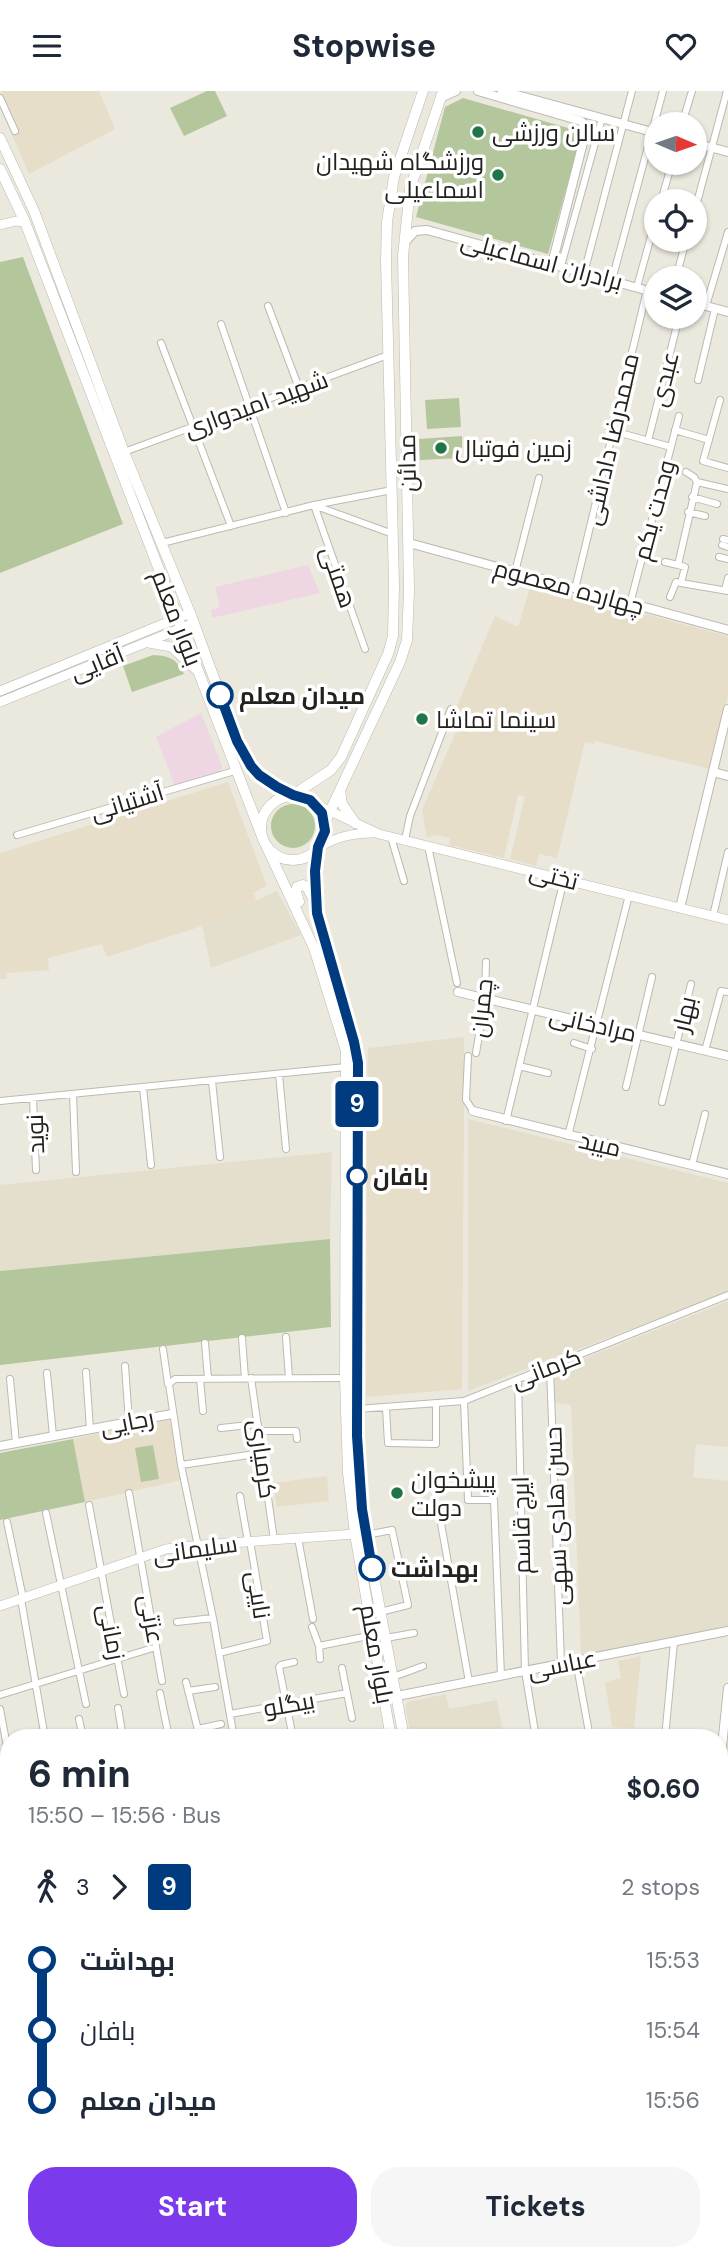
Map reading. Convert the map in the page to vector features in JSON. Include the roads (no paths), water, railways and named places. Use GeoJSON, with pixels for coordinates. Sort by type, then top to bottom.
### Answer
{"type":"FeatureCollection","features":[{"type":"Feature","properties":{"kind":"main road","name":"مدائن"},"geometry":{"type":"LineString","coordinates":[[293,795],[331,770],[341,757],[388,654],[393,636],[387,222],[394,177],[423,91]]}},
{"type":"Feature","properties":{"kind":"main road","name":"مدائن"},"geometry":{"type":"LineString","coordinates":[[325,823],[404,650],[409,604],[409,543],[404,243],[411,189],[441,94]]}},
{"type":"Feature","properties":{"kind":"main road","name":"بلوار معلم"},"geometry":{"type":"LineString","coordinates":[[0,138],[34,211],[124,452],[194,623],[237,741],[251,766],[268,781],[293,795]]}},
{"type":"Feature","properties":{"kind":"main road","name":"بلوار معلم"},"geometry":{"type":"LineString","coordinates":[[0,169],[25,222],[195,669],[263,839],[306,929],[343,1042],[347,1067],[345,1378],[348,1473],[386,1638],[402,1729]]}},
{"type":"Feature","properties":{"kind":"main road"},"geometry":{"type":"LineString","coordinates":[[0,225],[25,222]]}},
{"type":"Feature","properties":{"kind":"main road"},"geometry":{"type":"LineString","coordinates":[[161,624],[172,603]]}},
{"type":"Feature","properties":{"kind":"main road","name":"آقایی"},"geometry":{"type":"LineString","coordinates":[[0,702],[144,643],[179,623],[190,613]]}},
{"type":"Feature","properties":{"kind":"main road","name":"آقایی"},"geometry":{"type":"LineString","coordinates":[[0,691],[161,624],[194,623]]}},
{"type":"Feature","properties":{"kind":"main road"},"geometry":{"type":"LineString","coordinates":[[144,643],[171,647],[195,669]]}},
{"type":"Feature","properties":{"kind":"main road"},"geometry":{"type":"LineString","coordinates":[[340,790],[342,804],[355,823]]}},
{"type":"Feature","properties":{"kind":"main road"},"geometry":{"type":"LineString","coordinates":[[293,795],[310,800],[317,806],[325,823],[325,831],[318,847],[305,857],[288,860],[273,853],[263,839],[261,829],[266,809],[282,797],[293,795]]}},
{"type":"Feature","properties":{"kind":"main road","name":"تختی"},"geometry":{"type":"LineString","coordinates":[[317,806],[379,834],[728,920]]}},
{"type":"Feature","properties":{"kind":"main road","name":"تختی"},"geometry":{"type":"LineString","coordinates":[[318,847],[354,833],[379,834]]}},
{"type":"Feature","properties":{"kind":"main road","name":"بلوار معلم"},"geometry":{"type":"LineString","coordinates":[[318,847],[315,904],[358,1063],[356,1409],[361,1535],[373,1635],[389,1729]]}},
{"type":"Feature","properties":{"kind":"main road"},"geometry":{"type":"LineString","coordinates":[[306,929],[297,887],[307,887],[315,904]]}},
{"type":"Feature","properties":{"kind":"main road","name":"سلیمانی"},"geometry":{"type":"LineString","coordinates":[[0,1606],[166,1549],[361,1535]]}},
{"type":"Feature","properties":{"kind":"street"},"geometry":{"type":"LineString","coordinates":[[441,94],[456,91]]}},
{"type":"Feature","properties":{"kind":"street"},"geometry":{"type":"LineString","coordinates":[[478,91],[584,122],[587,133],[571,192],[557,265]]}},
{"type":"Feature","properties":{"kind":"street"},"geometry":{"type":"LineString","coordinates":[[502,91],[644,129]]}},
{"type":"Feature","properties":{"kind":"street"},"geometry":{"type":"LineString","coordinates":[[584,273],[632,91]]}},
{"type":"Feature","properties":{"kind":"street"},"geometry":{"type":"LineString","coordinates":[[658,112],[663,91]]}},
{"type":"Feature","properties":{"kind":"street"},"geometry":{"type":"LineString","coordinates":[[686,112],[692,91]]}},
{"type":"Feature","properties":{"kind":"street"},"geometry":{"type":"LineString","coordinates":[[701,189],[727,91]]}},
{"type":"Feature","properties":{"kind":"street"},"geometry":{"type":"LineString","coordinates":[[0,98],[15,131]]}},
{"type":"Feature","properties":{"kind":"street"},"geometry":{"type":"LineString","coordinates":[[557,265],[581,195],[602,118]]}},
{"type":"Feature","properties":{"kind":"street"},"geometry":{"type":"LineString","coordinates":[[707,147],[728,152]]}},
{"type":"Feature","properties":{"kind":"street"},"geometry":{"type":"LineString","coordinates":[[612,281],[644,167]]}},
{"type":"Feature","properties":{"kind":"street"},"geometry":{"type":"LineString","coordinates":[[571,192],[581,195]]}},
{"type":"Feature","properties":{"kind":"street","name":"برادران اسماعیلی"},"geometry":{"type":"LineString","coordinates":[[404,243],[415,231],[427,229],[644,289]]}},
{"type":"Feature","properties":{"kind":"street"},"geometry":{"type":"LineString","coordinates":[[698,380],[728,232]]}},
{"type":"Feature","properties":{"kind":"street"},"geometry":{"type":"LineString","coordinates":[[637,287],[647,252]]}},
{"type":"Feature","properties":{"kind":"street"},"geometry":{"type":"LineString","coordinates":[[268,306],[299,388]]}},
{"type":"Feature","properties":{"kind":"street"},"geometry":{"type":"LineString","coordinates":[[707,307],[728,313]]}},
{"type":"Feature","properties":{"kind":"street","name":"محمدرضا داداشی"},"geometry":{"type":"LineString","coordinates":[[575,589],[613,431],[644,320]]}},
{"type":"Feature","properties":{"kind":"street"},"geometry":{"type":"LineString","coordinates":[[221,324],[286,513]]}},
{"type":"Feature","properties":{"kind":"street","name":"عبدی"},"geometry":{"type":"LineString","coordinates":[[648,441],[676,329]]}},
{"type":"Feature","properties":{"kind":"street"},"geometry":{"type":"LineString","coordinates":[[161,344],[231,526]]}},
{"type":"Feature","properties":{"kind":"street","name":"شهيد امیدواری"},"geometry":{"type":"LineString","coordinates":[[124,452],[388,355]]}},
{"type":"Feature","properties":{"kind":"street"},"geometry":{"type":"LineString","coordinates":[[720,400],[703,461],[728,468]]}},
{"type":"Feature","properties":{"kind":"street","name":"وحدت یکم"},"geometry":{"type":"LineString","coordinates":[[630,604],[679,416]]}},
{"type":"Feature","properties":{"kind":"street"},"geometry":{"type":"LineString","coordinates":[[613,431],[671,447]]}},
{"type":"Feature","properties":{"kind":"street"},"geometry":{"type":"LineString","coordinates":[[675,431],[709,440]]}},
{"type":"Feature","properties":{"kind":"street"},"geometry":{"type":"LineString","coordinates":[[681,583],[685,567],[678,565],[696,482],[694,477],[686,472]]}},
{"type":"Feature","properties":{"kind":"street"},"geometry":{"type":"LineString","coordinates":[[515,572],[539,478]]}},
{"type":"Feature","properties":{"kind":"street"},"geometry":{"type":"LineString","coordinates":[[696,482],[728,489]]}},
{"type":"Feature","properties":{"kind":"street"},"geometry":{"type":"LineString","coordinates":[[162,543],[314,505],[392,490]]}},
{"type":"Feature","properties":{"kind":"street"},"geometry":{"type":"LineString","coordinates":[[692,497],[717,504]]}},
{"type":"Feature","properties":{"kind":"street"},"geometry":{"type":"LineString","coordinates":[[314,505],[393,534]]}},
{"type":"Feature","properties":{"kind":"street","name":"همتی"},"geometry":{"type":"LineString","coordinates":[[314,505],[365,649]]}},
{"type":"Feature","properties":{"kind":"street"},"geometry":{"type":"LineString","coordinates":[[688,512],[705,516]]}},
{"type":"Feature","properties":{"kind":"street","name":"چهارده معصوم"},"geometry":{"type":"LineString","coordinates":[[409,543],[728,630]]}},
{"type":"Feature","properties":{"kind":"street"},"geometry":{"type":"LineString","coordinates":[[719,557],[728,559]]}},
{"type":"Feature","properties":{"kind":"street","name":"وحدت یکم"},"geometry":{"type":"LineString","coordinates":[[665,562],[678,565]]}},
{"type":"Feature","properties":{"kind":"street"},"geometry":{"type":"LineString","coordinates":[[670,597],[676,582],[726,590],[728,577]]}},
{"type":"Feature","properties":{"kind":"street"},"geometry":{"type":"LineString","coordinates":[[708,587],[711,578]]}},
{"type":"Feature","properties":{"kind":"street"},"geometry":{"type":"LineString","coordinates":[[405,840],[410,816],[452,709]]}},
{"type":"Feature","properties":{"kind":"street"},"geometry":{"type":"LineString","coordinates":[[680,908],[728,709]]}},
{"type":"Feature","properties":{"kind":"street","name":"آشتیانی"},"geometry":{"type":"LineString","coordinates":[[17,835],[237,770]]}},
{"type":"Feature","properties":{"kind":"street"},"geometry":{"type":"LineString","coordinates":[[713,772],[728,776]]}},
{"type":"Feature","properties":{"kind":"street"},"geometry":{"type":"LineString","coordinates":[[391,837],[404,881]]}},
{"type":"Feature","properties":{"kind":"street"},"geometry":{"type":"LineString","coordinates":[[428,846],[457,987]]}},
{"type":"Feature","properties":{"kind":"street"},"geometry":{"type":"LineString","coordinates":[[713,916],[728,852]]}},
{"type":"Feature","properties":{"kind":"street"},"geometry":{"type":"LineString","coordinates":[[506,1121],[564,879]]}},
{"type":"Feature","properties":{"kind":"street"},"geometry":{"type":"LineString","coordinates":[[568,1136],[629,895]]}},
{"type":"Feature","properties":{"kind":"street","name":"چمران"},"geometry":{"type":"LineString","coordinates":[[476,1053],[485,999],[486,963]]}},
{"type":"Feature","properties":{"kind":"street"},"geometry":{"type":"LineString","coordinates":[[626,1087],[652,977]]}},
{"type":"Feature","properties":{"kind":"street","name":"بهار"},"geometry":{"type":"LineString","coordinates":[[662,1102],[691,984]]}},
{"type":"Feature","properties":{"kind":"street","name":"مرادخانی"},"geometry":{"type":"LineString","coordinates":[[457,987],[485,999],[728,1056]]}},
{"type":"Feature","properties":{"kind":"street"},"geometry":{"type":"LineString","coordinates":[[705,1051],[725,992]]}},
{"type":"Feature","properties":{"kind":"street"},"geometry":{"type":"LineString","coordinates":[[574,1044],[592,1049]]}},
{"type":"Feature","properties":{"kind":"street","name":"چمران"},"geometry":{"type":"LineString","coordinates":[[468,1056],[466,1100],[473,1111]]}},
{"type":"Feature","properties":{"kind":"street"},"geometry":{"type":"LineString","coordinates":[[519,1066],[548,1073]]}},
{"type":"Feature","properties":{"kind":"street"},"geometry":{"type":"LineString","coordinates":[[0,1101],[347,1067]]}},
{"type":"Feature","properties":{"kind":"street"},"geometry":{"type":"LineString","coordinates":[[279,1074],[286,1149]]}},
{"type":"Feature","properties":{"kind":"street"},"geometry":{"type":"LineString","coordinates":[[212,1081],[220,1157]]}},
{"type":"Feature","properties":{"kind":"street"},"geometry":{"type":"LineString","coordinates":[[143,1087],[151,1165]]}},
{"type":"Feature","properties":{"kind":"street"},"geometry":{"type":"LineString","coordinates":[[73,1094],[76,1172]]}},
{"type":"Feature","properties":{"kind":"street","name":"نوید"},"geometry":{"type":"LineString","coordinates":[[33,1098],[36,1170]]}},
{"type":"Feature","properties":{"kind":"street","name":"میبد"},"geometry":{"type":"LineString","coordinates":[[473,1111],[728,1174]]}},
{"type":"Feature","properties":{"kind":"street"},"geometry":{"type":"LineString","coordinates":[[692,1165],[705,1114]]}},
{"type":"Feature","properties":{"kind":"street","name":"کرمانی"},"geometry":{"type":"LineString","coordinates":[[356,1409],[464,1401],[728,1295]]}},
{"type":"Feature","properties":{"kind":"street"},"geometry":{"type":"LineString","coordinates":[[286,1337],[289,1378]]}},
{"type":"Feature","properties":{"kind":"street","name":"کرمیاری"},"geometry":{"type":"LineString","coordinates":[[242,1338],[274,1540]]}},
{"type":"Feature","properties":{"kind":"street"},"geometry":{"type":"LineString","coordinates":[[203,1411],[205,1343]]}},
{"type":"Feature","properties":{"kind":"street"},"geometry":{"type":"LineString","coordinates":[[163,1349],[168,1386]]}},
{"type":"Feature","properties":{"kind":"street"},"geometry":{"type":"LineString","coordinates":[[125,1366],[130,1422]]}},
{"type":"Feature","properties":{"kind":"street","name":"حسن هادی سهی"},"geometry":{"type":"LineString","coordinates":[[550,1368],[561,1664]]}},
{"type":"Feature","properties":{"kind":"street"},"geometry":{"type":"LineString","coordinates":[[86,1372],[90,1429]]}},
{"type":"Feature","properties":{"kind":"street"},"geometry":{"type":"LineString","coordinates":[[47,1373],[53,1436]]}},
{"type":"Feature","properties":{"kind":"street","name":"رجایی"},"geometry":{"type":"LineString","coordinates":[[0,1446],[172,1414],[168,1386],[173,1379],[345,1378]]}},
{"type":"Feature","properties":{"kind":"street"},"geometry":{"type":"LineString","coordinates":[[10,1379],[16,1443]]}},
{"type":"Feature","properties":{"kind":"street","name":"ایرج قاسم"},"geometry":{"type":"LineString","coordinates":[[517,1380],[525,1671],[535,1729]]}},
{"type":"Feature","properties":{"kind":"street"},"geometry":{"type":"LineString","coordinates":[[464,1401],[468,1500],[494,1500],[501,1676]]}},
{"type":"Feature","properties":{"kind":"street"},"geometry":{"type":"LineString","coordinates":[[386,1408],[388,1443],[436,1444],[436,1404]]}},
{"type":"Feature","properties":{"kind":"street"},"geometry":{"type":"LineString","coordinates":[[172,1414],[232,1729]]}},
{"type":"Feature","properties":{"kind":"street"},"geometry":{"type":"LineString","coordinates":[[221,1428],[258,1427],[296,1431],[297,1439]]}},
{"type":"Feature","properties":{"kind":"street"},"geometry":{"type":"LineString","coordinates":[[181,1465],[262,1453]]}},
{"type":"Feature","properties":{"kind":"street","name":"عزتی"},"geometry":{"type":"LineString","coordinates":[[129,1493],[162,1681]]}},
{"type":"Feature","properties":{"kind":"street"},"geometry":{"type":"LineString","coordinates":[[240,1496],[249,1541]]}},
{"type":"Feature","properties":{"kind":"street","name":"زمانی"},"geometry":{"type":"LineString","coordinates":[[89,1505],[124,1694]]}},
{"type":"Feature","properties":{"kind":"street"},"geometry":{"type":"LineString","coordinates":[[439,1512],[469,1682]]}},
{"type":"Feature","properties":{"kind":"street"},"geometry":{"type":"LineString","coordinates":[[46,1513],[86,1704]]}},
{"type":"Feature","properties":{"kind":"street"},"geometry":{"type":"LineString","coordinates":[[7,1522],[43,1729]]}},
{"type":"Feature","properties":{"kind":"street"},"geometry":{"type":"LineString","coordinates":[[361,1535],[392,1530],[408,1605],[380,1612]]}},
{"type":"Feature","properties":{"kind":"street"},"geometry":{"type":"LineString","coordinates":[[298,1538],[320,1660]]}},
{"type":"Feature","properties":{"kind":"street","name":"نایبی"},"geometry":{"type":"LineString","coordinates":[[219,1653],[267,1641],[249,1541]]}},
{"type":"Feature","properties":{"kind":"street"},"geometry":{"type":"LineString","coordinates":[[177,1622],[213,1618]]}},
{"type":"Feature","properties":{"kind":"street","name":"عباسی"},"geometry":{"type":"LineString","coordinates":[[397,1696],[728,1631]]}},
{"type":"Feature","properties":{"kind":"street"},"geometry":{"type":"LineString","coordinates":[[386,1638],[414,1633]]}},
{"type":"Feature","properties":{"kind":"street"},"geometry":{"type":"LineString","coordinates":[[319,1646],[373,1635]]}},
{"type":"Feature","properties":{"kind":"street"},"geometry":{"type":"LineString","coordinates":[[666,1729],[674,1642]]}},
{"type":"Feature","properties":{"kind":"street"},"geometry":{"type":"LineString","coordinates":[[0,1695],[156,1647]]}},
{"type":"Feature","properties":{"kind":"street"},"geometry":{"type":"LineString","coordinates":[[576,1661],[588,1729]]}},
{"type":"Feature","properties":{"kind":"street"},"geometry":{"type":"LineString","coordinates":[[291,1728],[280,1666],[294,1662]]}},
{"type":"Feature","properties":{"kind":"street"},"geometry":{"type":"LineString","coordinates":[[393,1677],[423,1666]]}},
{"type":"Feature","properties":{"kind":"street"},"geometry":{"type":"LineString","coordinates":[[342,1668],[352,1718]]}},
{"type":"Feature","properties":{"kind":"street"},"geometry":{"type":"LineString","coordinates":[[186,1682],[198,1729],[221,1724]]}},
{"type":"Feature","properties":{"kind":"street"},"geometry":{"type":"LineString","coordinates":[[188,1691],[215,1687]]}},
{"type":"Feature","properties":{"kind":"street"},"geometry":{"type":"LineString","coordinates":[[724,1729],[728,1688]]}},
{"type":"Feature","properties":{"kind":"street"},"geometry":{"type":"LineString","coordinates":[[160,1693],[167,1729]]}},
{"type":"Feature","properties":{"kind":"street","name":"بیگلو"},"geometry":{"type":"LineString","coordinates":[[230,1714],[347,1693]]}},
{"type":"Feature","properties":{"kind":"street"},"geometry":{"type":"LineString","coordinates":[[118,1708],[122,1729]]}},
{"type":"Feature","properties":{"kind":"street"},"geometry":{"type":"LineString","coordinates":[[0,1709],[4,1729]]}},
{"type":"Feature","properties":{"kind":"street"},"geometry":{"type":"LineString","coordinates":[[79,1719],[81,1729]]}},
{"type":"Feature","properties":{"kind":"place","name":"سالن ورزشی"},"geometry":{"type":"Point","coordinates":[478,132]}},
{"type":"Feature","properties":{"kind":"place","name":"ورزشگاه شهیدان اسماعیلی"},"geometry":{"type":"Point","coordinates":[498,175]}},
{"type":"Feature","properties":{"kind":"place","name":"زمین فوتبال"},"geometry":{"type":"Point","coordinates":[441,448]}},
{"type":"Feature","properties":{"kind":"place","name":"میدان معلم"},"geometry":{"type":"Point","coordinates":[220,695]}},
{"type":"Feature","properties":{"kind":"place","name":"سینما تماشا"},"geometry":{"type":"Point","coordinates":[422,719]}},
{"type":"Feature","properties":{"kind":"place","name":"بافان"},"geometry":{"type":"Point","coordinates":[357,1176]}},
{"type":"Feature","properties":{"kind":"place","name":"پیشخوان دولت"},"geometry":{"type":"Point","coordinates":[397,1493]}},
{"type":"Feature","properties":{"kind":"place","name":"بهداشت"},"geometry":{"type":"Point","coordinates":[372,1568]}}]}
